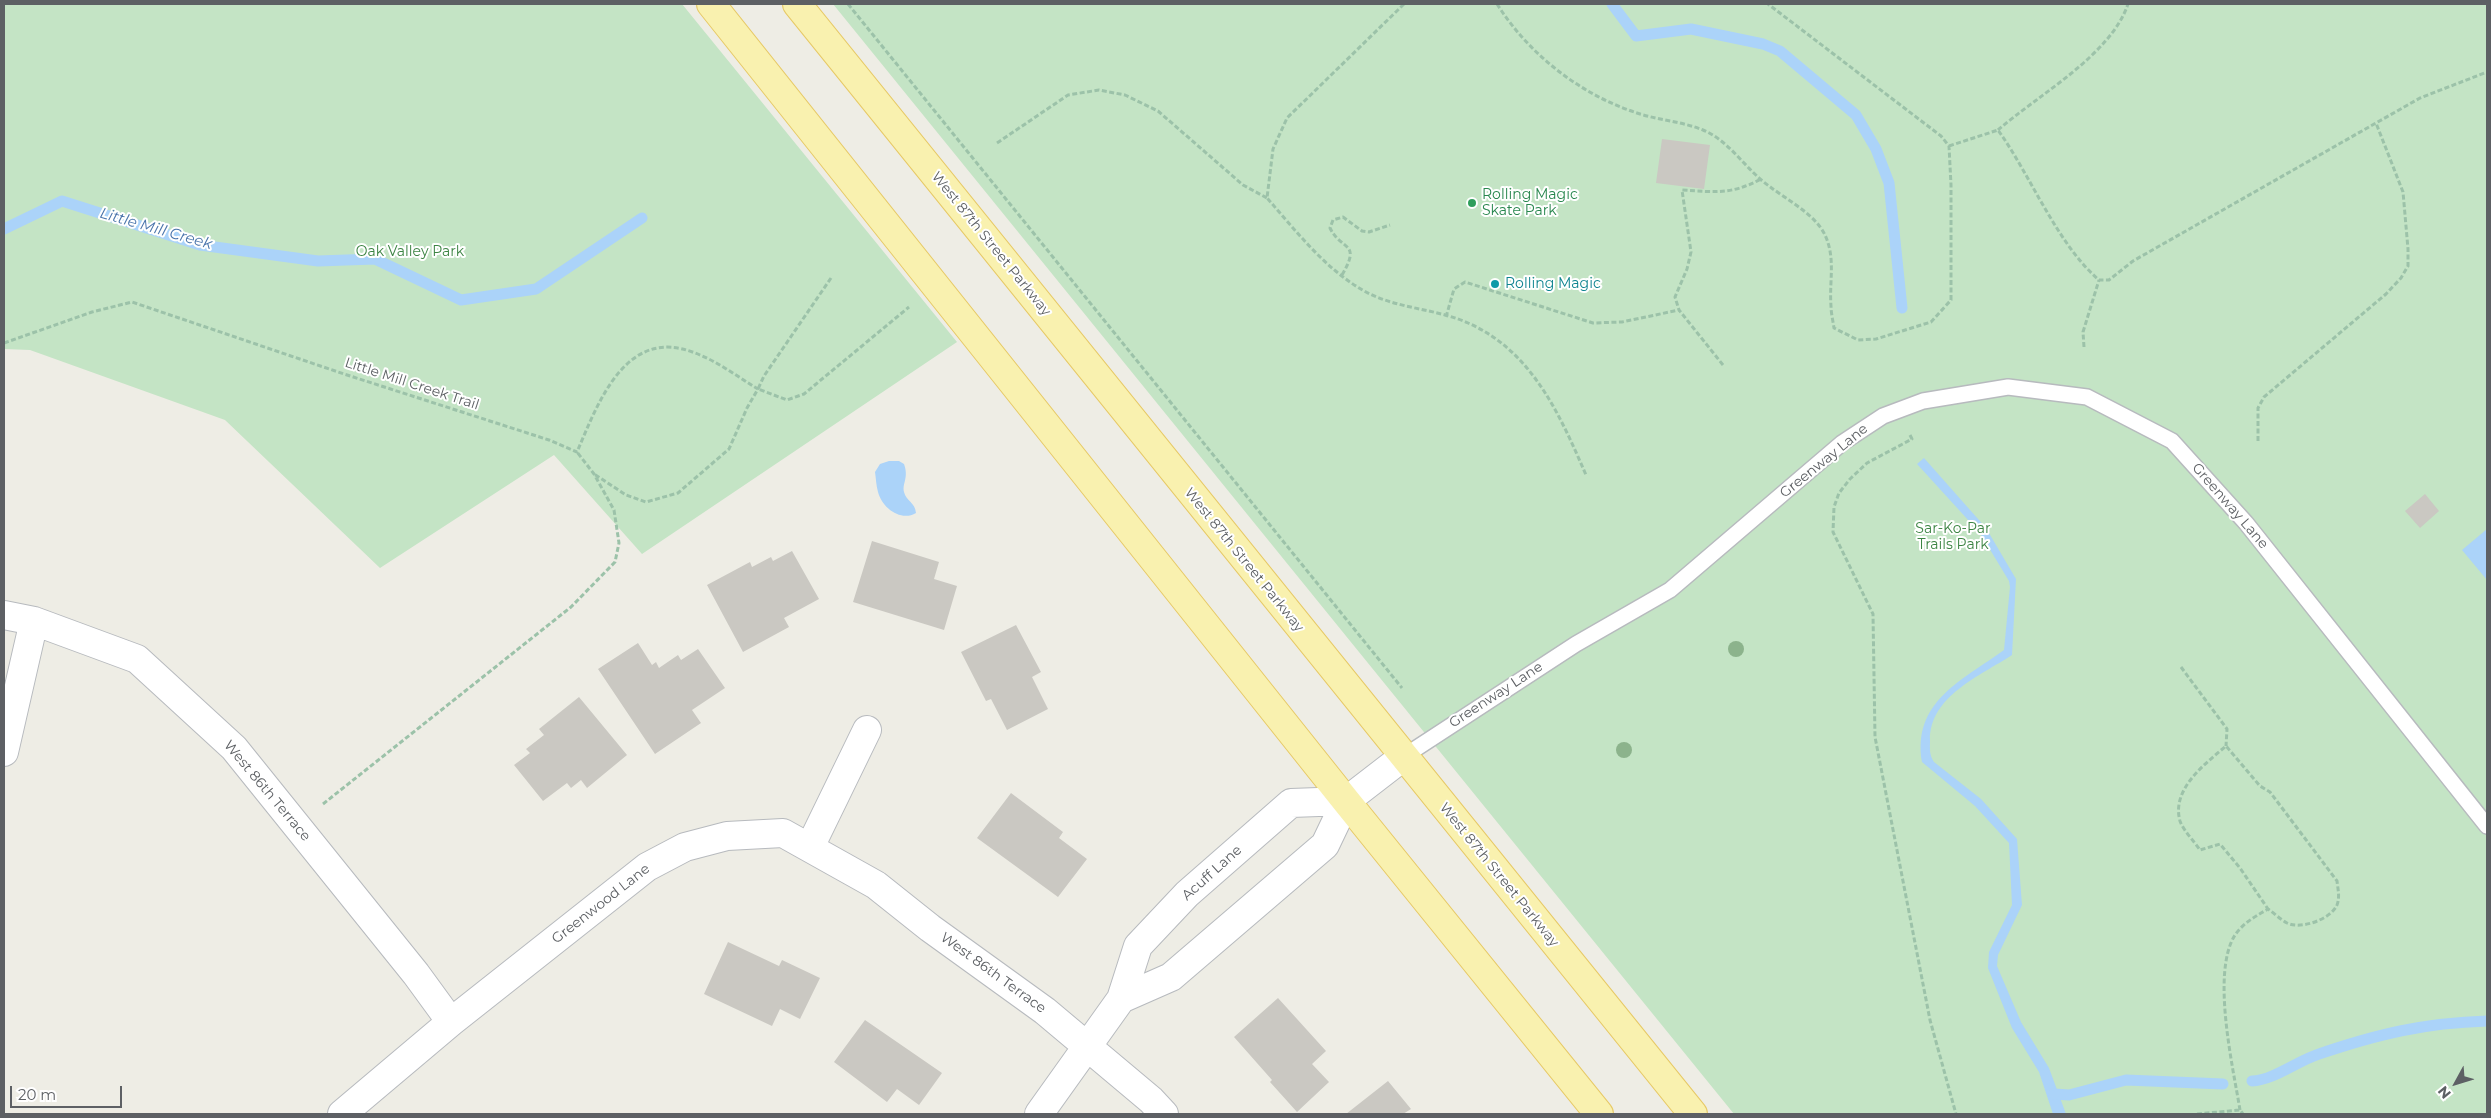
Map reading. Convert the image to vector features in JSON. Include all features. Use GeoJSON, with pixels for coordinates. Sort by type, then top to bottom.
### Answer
{"type":"FeatureCollection","features":[{"type":"Feature","properties":{"kind":"main road"},"geometry":{"type":"LineString","coordinates":[[711,4],[1346,801],[1599,1114]]}},
{"type":"Feature","properties":{"kind":"main road","name":"West 87th Street Parkway"},"geometry":{"type":"LineString","coordinates":[[797,4],[1693,1114]]}},
{"type":"Feature","properties":{"kind":"street","name":"West 86th Terrace"},"geometry":{"type":"LineString","coordinates":[[4,615],[34,621],[137,659],[234,748],[416,974],[451,1022]]}},
{"type":"Feature","properties":{"kind":"street"},"geometry":{"type":"LineString","coordinates":[[4,752],[34,621]]}},
{"type":"Feature","properties":{"kind":"street"},"geometry":{"type":"LineString","coordinates":[[810,847],[867,730]]}},
{"type":"Feature","properties":{"kind":"street","name":"Acuff Lane"},"geometry":{"type":"LineString","coordinates":[[1121,999],[1171,977],[1325,845],[1346,801],[1404,757]]}},
{"type":"Feature","properties":{"kind":"street","name":"Acuff Lane"},"geometry":{"type":"LineString","coordinates":[[1039,1114],[1086,1045],[1121,999],[1138,946],[1187,894],[1291,803],[1346,801]]}},
{"type":"Feature","properties":{"kind":"street","name":"Greenwood Lane"},"geometry":{"type":"LineString","coordinates":[[342,1114],[451,1022],[647,867],[684,847],[727,836],[783,833],[810,847]]}},
{"type":"Feature","properties":{"kind":"street","name":"West 86th Terrace"},"geometry":{"type":"LineString","coordinates":[[810,847],[876,885],[930,928],[1045,1011],[1151,1100],[1164,1114]]}},
{"type":"Feature","properties":{"kind":"lane","name":"Greenway Lane"},"geometry":{"type":"LineString","coordinates":[[1404,757],[1576,644],[1670,590],[1842,443],[1883,416],[1923,401],[2008,388],[2087,397],[2172,441],[2246,523],[2487,826]]}},
{"type":"Feature","properties":{"kind":"path"},"geometry":{"type":"LineString","coordinates":[[848,4],[1402,688]]}},
{"type":"Feature","properties":{"kind":"path"},"geometry":{"type":"LineString","coordinates":[[1267,198],[1273,149],[1287,118],[1404,4]]}},
{"type":"Feature","properties":{"kind":"path"},"geometry":{"type":"LineString","coordinates":[[1497,4],[1532,50],[1584,89],[1633,112],[1703,130],[1719,139],[1761,179],[1817,222],[1825,235],[1831,251],[1833,273],[1830,305],[1834,328],[1858,340],[1876,339],[1931,322],[1951,300],[1949,146],[1941,136],[1768,4]]}},
{"type":"Feature","properties":{"kind":"path"},"geometry":{"type":"LineString","coordinates":[[1949,146],[1998,130],[2079,66],[2119,24],[2128,4]]}},
{"type":"Feature","properties":{"kind":"path"},"geometry":{"type":"LineString","coordinates":[[1998,130],[2070,249],[2086,269],[2099,280],[2109,280],[2133,261],[2420,98],[2487,72]]}},
{"type":"Feature","properties":{"kind":"path"},"geometry":{"type":"LineString","coordinates":[[997,143],[1068,94],[1099,90],[1126,95],[1158,110],[1242,185],[1267,198],[1323,260],[1342,275],[1369,293],[1397,304],[1467,322],[1497,339],[1524,362],[1548,395],[1565,426],[1586,475]]}},
{"type":"Feature","properties":{"kind":"path"},"geometry":{"type":"LineString","coordinates":[[2258,441],[2258,408],[2264,398],[2386,294],[2401,278],[2408,266],[2408,240],[2403,192],[2376,123]]}},
{"type":"Feature","properties":{"kind":"path"},"geometry":{"type":"LineString","coordinates":[[1723,364],[1679,310],[1675,298],[1687,269],[1691,252],[1682,190],[1719,193],[1742,189],[1761,179]]}},
{"type":"Feature","properties":{"kind":"path"},"geometry":{"type":"LineString","coordinates":[[1342,275],[1351,258],[1350,249],[1332,233],[1330,228],[1333,220],[1343,217],[1362,231],[1369,232],[1390,225]]}},
{"type":"Feature","properties":{"kind":"path"},"geometry":{"type":"LineString","coordinates":[[594,474],[626,496],[646,502],[678,493],[729,449],[764,376],[831,278]]}},
{"type":"Feature","properties":{"kind":"path"},"geometry":{"type":"LineString","coordinates":[[2084,347],[2083,332],[2099,280]]}},
{"type":"Feature","properties":{"kind":"path"},"geometry":{"type":"LineString","coordinates":[[1446,317],[1454,289],[1465,282],[1593,323],[1622,322],[1679,310]]}},
{"type":"Feature","properties":{"kind":"path","name":"Little Mill Creek Trail"},"geometry":{"type":"LineString","coordinates":[[4,343],[92,312],[132,302],[344,374],[549,440],[576,452]]}},
{"type":"Feature","properties":{"kind":"path"},"geometry":{"type":"LineString","coordinates":[[323,805],[571,607],[616,562],[619,543],[614,510],[594,474],[576,452],[605,390],[625,365],[644,351],[670,346],[695,353],[758,389],[787,400],[804,394],[916,302]]}},
{"type":"Feature","properties":{"kind":"path"},"geometry":{"type":"LineString","coordinates":[[1909,432],[1912,440],[1867,462],[1845,486],[1834,507],[1833,532],[1873,614],[1875,737],[1930,1020],[1956,1114]]}},
{"type":"Feature","properties":{"kind":"path"},"geometry":{"type":"LineString","coordinates":[[2181,667],[2227,729],[2226,746],[2260,786],[2270,792],[2337,881],[2339,894],[2336,907],[2323,918],[2301,926],[2288,923],[2268,909],[2240,868],[2220,844],[2200,850],[2180,821],[2180,795],[2200,769],[2226,746]]}},
{"type":"Feature","properties":{"kind":"path"},"geometry":{"type":"LineString","coordinates":[[2243,1114],[2240,1110],[2224,992],[2226,958],[2235,935],[2249,920],[2268,909]]}},
{"type":"Feature","properties":{"kind":"path"},"geometry":{"type":"LineString","coordinates":[[2198,1114],[2240,1110]]}},
{"type":"Feature","properties":{"kind":"green space","name":"Oak Valley Park"},"geometry":{"type":"Polygon","coordinates":[[[4,4],[682,4],[957,342],[642,554],[554,455],[380,568],[225,420],[30,350],[4,349],[4,4]]]}},
{"type":"Feature","properties":{"kind":"green space","name":"Sar-Ko-Par Trails Park"},"geometry":{"type":"Polygon","coordinates":[[[833,4],[2487,4],[2487,1114],[1734,1114],[833,4]]]}},
{"type":"Feature","properties":{"kind":"water"},"geometry":{"type":"Polygon","coordinates":[[[1924,458],[1986,528],[2016,579],[2012,655],[1972,680],[1948,699],[1938,711],[1932,725],[1930,751],[1934,762],[1981,799],[2017,839],[2022,905],[1998,955],[1997,966],[2021,1022],[2049,1068],[2066,1114],[2053,1114],[2039,1072],[2012,1028],[1988,968],[1989,952],[2012,905],[2009,843],[1975,806],[1922,762],[1921,741],[1925,723],[1933,708],[1944,694],[1957,683],[2004,650],[2010,587],[2009,581],[1980,533],[1917,464],[1924,458]]]}},
{"type":"Feature","properties":{"kind":"water"},"geometry":{"type":"Polygon","coordinates":[[[889,461],[899,461],[904,464],[906,477],[904,492],[914,506],[916,513],[904,516],[898,515],[888,508],[880,498],[875,472],[880,464],[889,461]]]}},
{"type":"Feature","properties":{"kind":"water"},"geometry":{"type":"Polygon","coordinates":[[[2487,529],[2487,580],[2462,550],[2487,529]]]}},
{"type":"Feature","properties":{"kind":"building"},"geometry":{"type":"Polygon","coordinates":[[[1662,139],[1710,145],[1704,189],[1656,183],[1662,139]]]}},
{"type":"Feature","properties":{"kind":"building"},"geometry":{"type":"Polygon","coordinates":[[[2425,494],[2439,511],[2420,528],[2405,511],[2425,494]]]}},
{"type":"Feature","properties":{"kind":"building"},"geometry":{"type":"Polygon","coordinates":[[[872,541],[939,562],[934,579],[957,586],[944,630],[853,602],[872,541]]]}},
{"type":"Feature","properties":{"kind":"building"},"geometry":{"type":"Polygon","coordinates":[[[792,551],[819,599],[784,618],[789,627],[743,652],[707,585],[750,562],[752,567],[771,557],[773,561],[792,551]]]}},
{"type":"Feature","properties":{"kind":"building"},"geometry":{"type":"Polygon","coordinates":[[[1016,625],[1041,672],[1032,677],[1048,709],[1007,730],[991,699],[986,701],[961,652],[1016,625]]]}},
{"type":"Feature","properties":{"kind":"building"},"geometry":{"type":"Polygon","coordinates":[[[638,643],[652,665],[656,662],[659,668],[678,655],[681,660],[698,649],[725,688],[692,710],[701,723],[655,754],[598,669],[638,643]]]}},
{"type":"Feature","properties":{"kind":"building"},"geometry":{"type":"Polygon","coordinates":[[[579,697],[627,755],[587,788],[581,780],[571,788],[567,783],[543,801],[514,765],[530,753],[526,749],[544,735],[539,729],[579,697]]]}},
{"type":"Feature","properties":{"kind":"building"},"geometry":{"type":"Polygon","coordinates":[[[1011,793],[1063,832],[1059,838],[1087,859],[1058,897],[977,838],[1011,793]]]}},
{"type":"Feature","properties":{"kind":"building"},"geometry":{"type":"Polygon","coordinates":[[[728,942],[779,966],[782,960],[820,978],[800,1019],[780,1009],[772,1026],[704,994],[728,942]]]}},
{"type":"Feature","properties":{"kind":"building"},"geometry":{"type":"Polygon","coordinates":[[[1278,998],[1326,1051],[1312,1064],[1329,1082],[1297,1112],[1234,1037],[1278,998]]]}},
{"type":"Feature","properties":{"kind":"building"},"geometry":{"type":"Polygon","coordinates":[[[865,1020],[942,1073],[919,1105],[897,1089],[887,1102],[834,1062],[865,1020]]]}},
{"type":"Feature","properties":{"kind":"building"},"geometry":{"type":"Polygon","coordinates":[[[1388,1081],[1411,1109],[1403,1114],[1346,1114],[1388,1081]]]}},
{"type":"Feature","properties":{"kind":"waterway"},"geometry":{"type":"LineString","coordinates":[[1612,4],[1636,36],[1691,29],[1763,44],[1780,51],[1856,115],[1876,149],[1889,183],[1902,308]]}},
{"type":"Feature","properties":{"kind":"waterway","name":"Little Mill Creek"},"geometry":{"type":"LineString","coordinates":[[4,229],[62,201],[200,245],[318,261],[375,259],[461,300],[536,289],[642,218]]}},
{"type":"Feature","properties":{"kind":"waterway"},"geometry":{"type":"LineString","coordinates":[[2252,1081],[2277,1074],[2319,1054],[2381,1035],[2442,1024],[2487,1021]]}},
{"type":"Feature","properties":{"kind":"waterway"},"geometry":{"type":"LineString","coordinates":[[2054,1094],[2069,1095],[2126,1080],[2223,1084]]}},
{"type":"Feature","properties":{"kind":"place","name":"Rolling Magic Skate Park"},"geometry":{"type":"Point","coordinates":[1472,203]}},
{"type":"Feature","properties":{"kind":"place","name":"Rolling Magic"},"geometry":{"type":"Point","coordinates":[1495,284]}}]}
